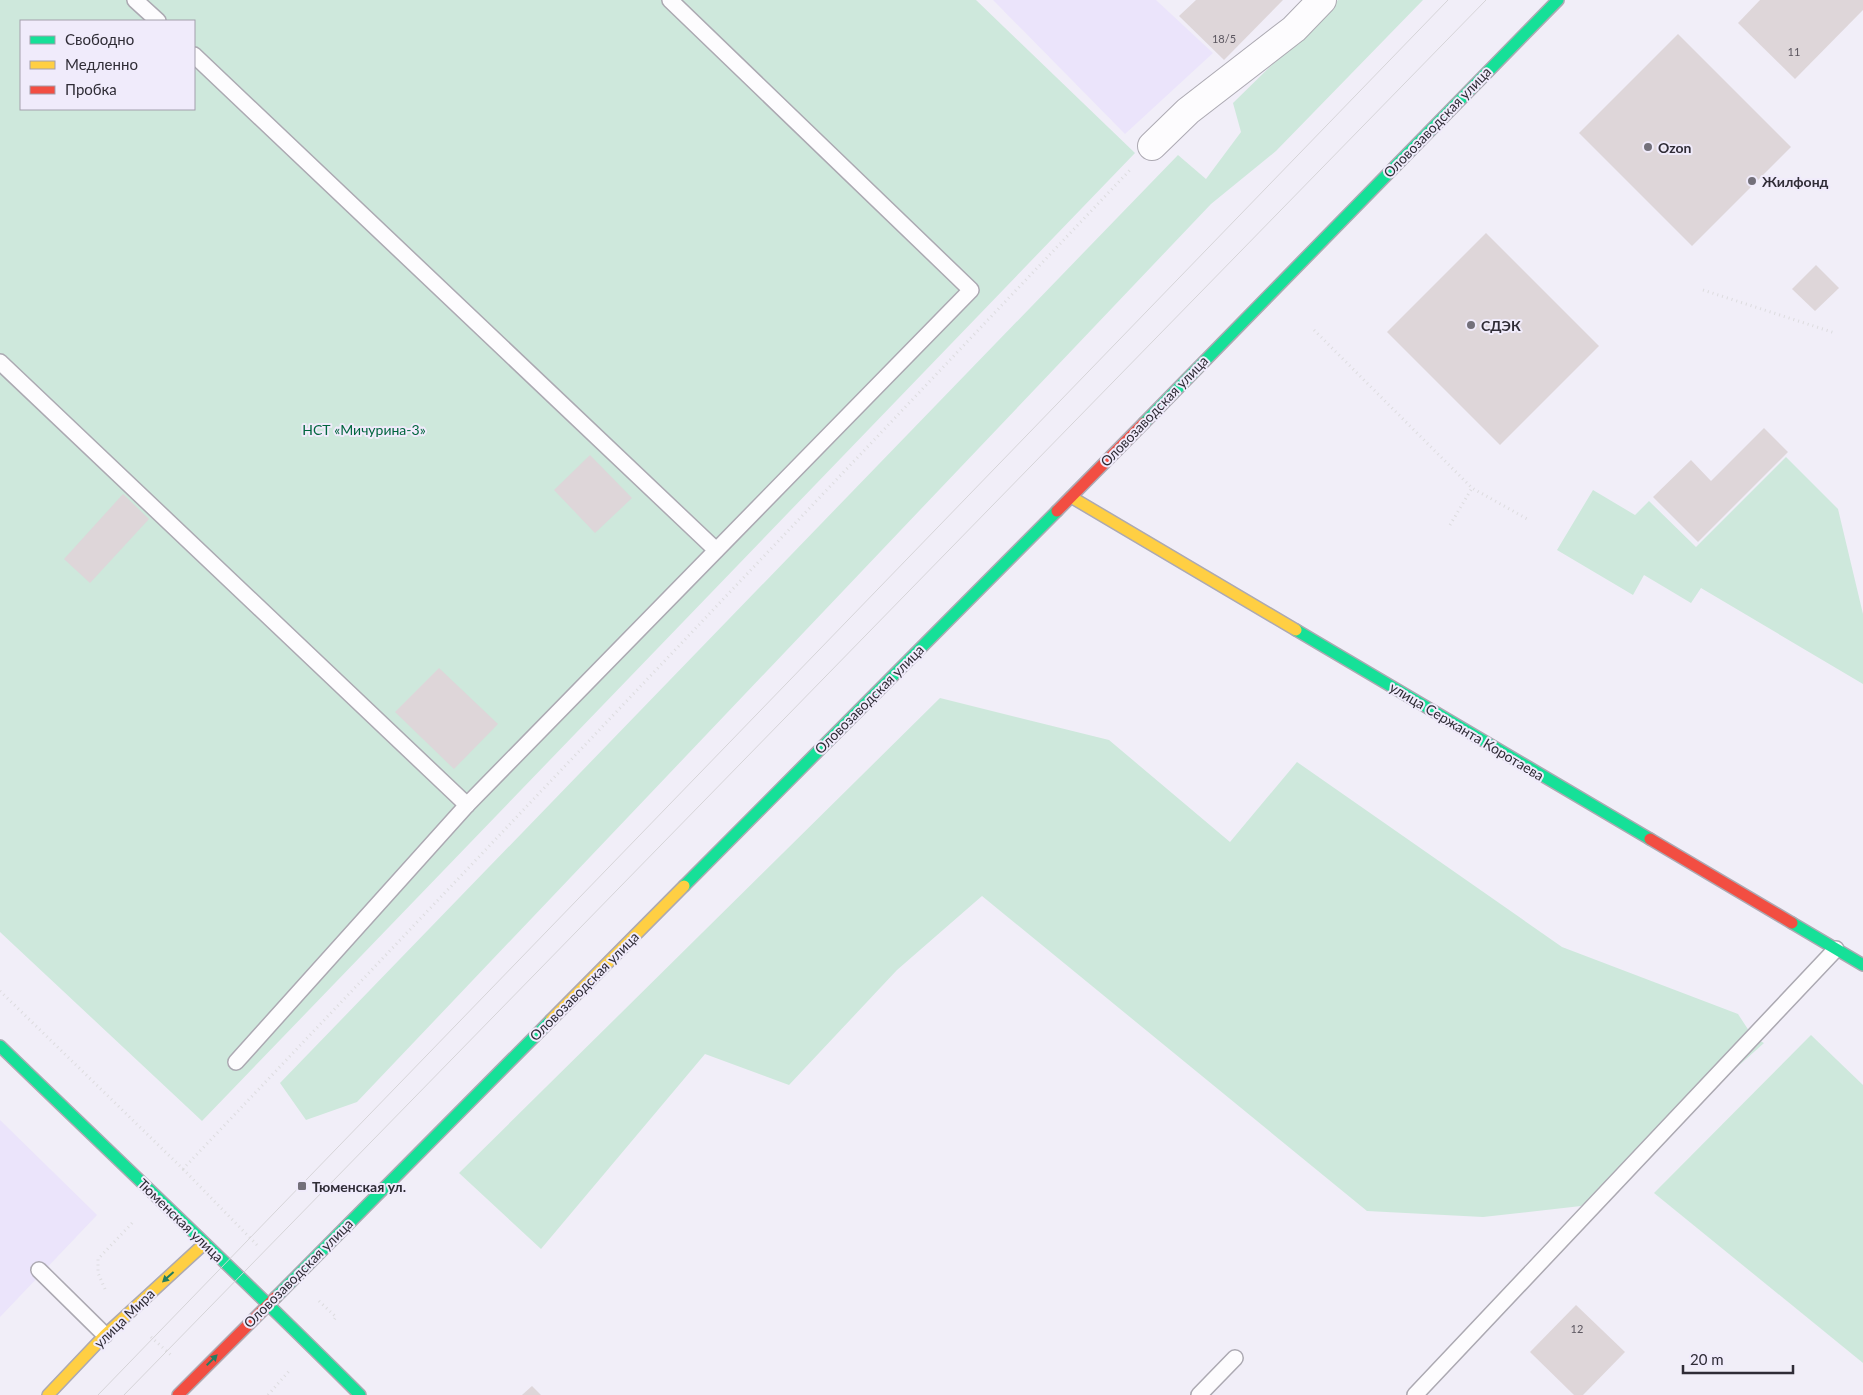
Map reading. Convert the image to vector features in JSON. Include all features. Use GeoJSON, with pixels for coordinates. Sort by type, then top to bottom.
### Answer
{"type":"FeatureCollection","features":[{"type":"Feature","properties":{"kind":"street"},"geometry":{"type":"LineString","coordinates":[[1152,146],[1188,110],[1294,29],[1322,0]]}},
{"type":"Feature","properties":{"kind":"street","name":"Оловозаводская улица"},"geometry":{"type":"LineString","coordinates":[[178,1395],[1071,497],[1558,0]]}},
{"type":"Feature","properties":{"kind":"street","name":"улица Сержанта Коротаева"},"geometry":{"type":"LineString","coordinates":[[1071,497],[1863,964]]}},
{"type":"Feature","properties":{"kind":"street","name":"Тюменская улица"},"geometry":{"type":"LineString","coordinates":[[0,1046],[204,1244],[268,1303],[360,1395]]}},
{"type":"Feature","properties":{"kind":"street","name":"улица Мира"},"geometry":{"type":"LineString","coordinates":[[48,1395],[105,1335],[204,1244]]}},
{"type":"Feature","properties":{"kind":"lane"},"geometry":{"type":"LineString","coordinates":[[135,0],[157,20]]}},
{"type":"Feature","properties":{"kind":"lane"},"geometry":{"type":"LineString","coordinates":[[236,1062],[467,805],[971,290],[670,0]]}},
{"type":"Feature","properties":{"kind":"lane"},"geometry":{"type":"LineString","coordinates":[[195,57],[716,550]]}},
{"type":"Feature","properties":{"kind":"lane"},"geometry":{"type":"LineString","coordinates":[[0,362],[467,805]]}},
{"type":"Feature","properties":{"kind":"lane"},"geometry":{"type":"LineString","coordinates":[[1415,1395],[1836,948]]}},
{"type":"Feature","properties":{"kind":"lane"},"geometry":{"type":"LineString","coordinates":[[39,1270],[105,1335]]}},
{"type":"Feature","properties":{"kind":"lane"},"geometry":{"type":"LineString","coordinates":[[1199,1395],[1235,1358]]}},
{"type":"Feature","properties":{"kind":"path"},"geometry":{"type":"LineString","coordinates":[[1703,290],[1835,333]]}},
{"type":"Feature","properties":{"kind":"path"},"geometry":{"type":"LineString","coordinates":[[1314,330],[1472,488],[1529,520]]}},
{"type":"Feature","properties":{"kind":"path"},"geometry":{"type":"LineString","coordinates":[[1450,525],[1472,488]]}},
{"type":"Feature","properties":{"kind":"shaded area"},"geometry":{"type":"Polygon","coordinates":[[[993,0],[1156,0],[1213,53],[1125,134],[993,0]]]}},
{"type":"Feature","properties":{"kind":"shaded area"},"geometry":{"type":"Polygon","coordinates":[[[0,1120],[97,1215],[0,1317],[0,1120]]]}},
{"type":"Feature","properties":{"kind":"green space","name":"НСТ «Мичурина-3»"},"geometry":{"type":"Polygon","coordinates":[[[0,0],[976,0],[1135,153],[202,1121],[0,932],[0,0]]]}},
{"type":"Feature","properties":{"kind":"green space"},"geometry":{"type":"Polygon","coordinates":[[[1338,0],[1423,0],[1276,151],[1211,204],[357,1102],[306,1120],[280,1083],[1178,155],[1206,179],[1241,132],[1233,103],[1338,0]]]}},
{"type":"Feature","properties":{"kind":"green space"},"geometry":{"type":"Polygon","coordinates":[[[1786,457],[1838,509],[1863,614],[1863,684],[1701,588],[1691,603],[1644,575],[1633,595],[1557,550],[1593,490],[1635,515],[1649,501],[1696,547],[1786,457]]]}},
{"type":"Feature","properties":{"kind":"green space"},"geometry":{"type":"Polygon","coordinates":[[[940,698],[1109,740],[1230,842],[1297,762],[1562,947],[1738,1014],[1753,1037],[1764,1043],[1581,1206],[1483,1217],[1367,1211],[982,896],[897,970],[789,1085],[705,1054],[541,1249],[459,1173],[940,698]]]}},
{"type":"Feature","properties":{"kind":"green space"},"geometry":{"type":"Polygon","coordinates":[[[1811,1035],[1863,1085],[1863,1363],[1654,1193],[1811,1035]]]}},
{"type":"Feature","properties":{"kind":"building"},"geometry":{"type":"Polygon","coordinates":[[[1196,0],[1283,0],[1224,60],[1179,16],[1196,0]]]}},
{"type":"Feature","properties":{"kind":"building"},"geometry":{"type":"Polygon","coordinates":[[[1760,0],[1863,0],[1863,10],[1795,79],[1738,23],[1760,0]]]}},
{"type":"Feature","properties":{"kind":"building"},"geometry":{"type":"Polygon","coordinates":[[[1678,34],[1791,147],[1692,246],[1579,133],[1678,34]]]}},
{"type":"Feature","properties":{"kind":"building"},"geometry":{"type":"Polygon","coordinates":[[[1486,233],[1599,346],[1500,445],[1387,332],[1486,233]]]}},
{"type":"Feature","properties":{"kind":"building"},"geometry":{"type":"Polygon","coordinates":[[[1816,265],[1839,288],[1815,311],[1792,289],[1816,265]]]}},
{"type":"Feature","properties":{"kind":"building"},"geometry":{"type":"Polygon","coordinates":[[[1764,428],[1788,452],[1698,542],[1653,497],[1691,460],[1711,481],[1764,428]]]}},
{"type":"Feature","properties":{"kind":"building"},"geometry":{"type":"Polygon","coordinates":[[[590,455],[632,498],[595,533],[554,490],[590,455]]]}},
{"type":"Feature","properties":{"kind":"building"},"geometry":{"type":"Polygon","coordinates":[[[123,494],[149,519],[90,583],[64,559],[123,494]]]}},
{"type":"Feature","properties":{"kind":"building"},"geometry":{"type":"Polygon","coordinates":[[[439,668],[498,724],[454,769],[395,712],[439,668]]]}},
{"type":"Feature","properties":{"kind":"building"},"geometry":{"type":"Polygon","coordinates":[[[1576,1305],[1625,1352],[1583,1395],[1574,1395],[1530,1352],[1576,1305]]]}},
{"type":"Feature","properties":{"kind":"building"},"geometry":{"type":"Polygon","coordinates":[[[532,1386],[541,1395],[522,1395],[532,1386]]]}},
{"type":"Feature","properties":{"kind":"tram line"},"geometry":{"type":"LineString","coordinates":[[98,1395],[1448,0]]}},
{"type":"Feature","properties":{"kind":"tram line"},"geometry":{"type":"LineString","coordinates":[[124,1395],[1486,0]]}},
{"type":"Feature","properties":{"kind":"traffic: fast"},"geometry":{"type":"LineString","coordinates":[[1144,423],[1558,0]]}},
{"type":"Feature","properties":{"kind":"traffic: fast"},"geometry":{"type":"LineString","coordinates":[[684,886],[1057,511]]}},
{"type":"Feature","properties":{"kind":"traffic: fast"},"geometry":{"type":"LineString","coordinates":[[1296,630],[1650,839]]}},
{"type":"Feature","properties":{"kind":"traffic: fast"},"geometry":{"type":"LineString","coordinates":[[1792,923],[1863,965]]}},
{"type":"Feature","properties":{"kind":"traffic: fast"},"geometry":{"type":"LineString","coordinates":[[276,1297],[551,1020]]}},
{"type":"Feature","properties":{"kind":"traffic: fast"},"geometry":{"type":"LineString","coordinates":[[0,1046],[226,1263],[360,1395]]}},
{"type":"Feature","properties":{"kind":"traffic: slow"},"geometry":{"type":"LineString","coordinates":[[1071,497],[1296,630]]}},
{"type":"Feature","properties":{"kind":"traffic: slow"},"geometry":{"type":"LineString","coordinates":[[551,1020],[684,886]]}},
{"type":"Feature","properties":{"kind":"traffic: slow"},"geometry":{"type":"LineString","coordinates":[[48,1395],[105,1335],[204,1244]]}},
{"type":"Feature","properties":{"kind":"traffic: jam"},"geometry":{"type":"LineString","coordinates":[[1057,511],[1144,423]]}},
{"type":"Feature","properties":{"kind":"traffic: jam"},"geometry":{"type":"LineString","coordinates":[[1650,839],[1792,923]]}},
{"type":"Feature","properties":{"kind":"traffic: jam"},"geometry":{"type":"LineString","coordinates":[[178,1395],[276,1297]]}},
{"type":"Feature","properties":{"kind":"place","name":"Ozon"},"geometry":{"type":"Point","coordinates":[1648,147]}},
{"type":"Feature","properties":{"kind":"place","name":"Жилфонд"},"geometry":{"type":"Point","coordinates":[1752,181]}},
{"type":"Feature","properties":{"kind":"place","name":"СДЭК"},"geometry":{"type":"Point","coordinates":[1471,325]}},
{"type":"Feature","properties":{"kind":"place","name":"Тюменская ул."},"geometry":{"type":"Point","coordinates":[302,1186]}}]}
